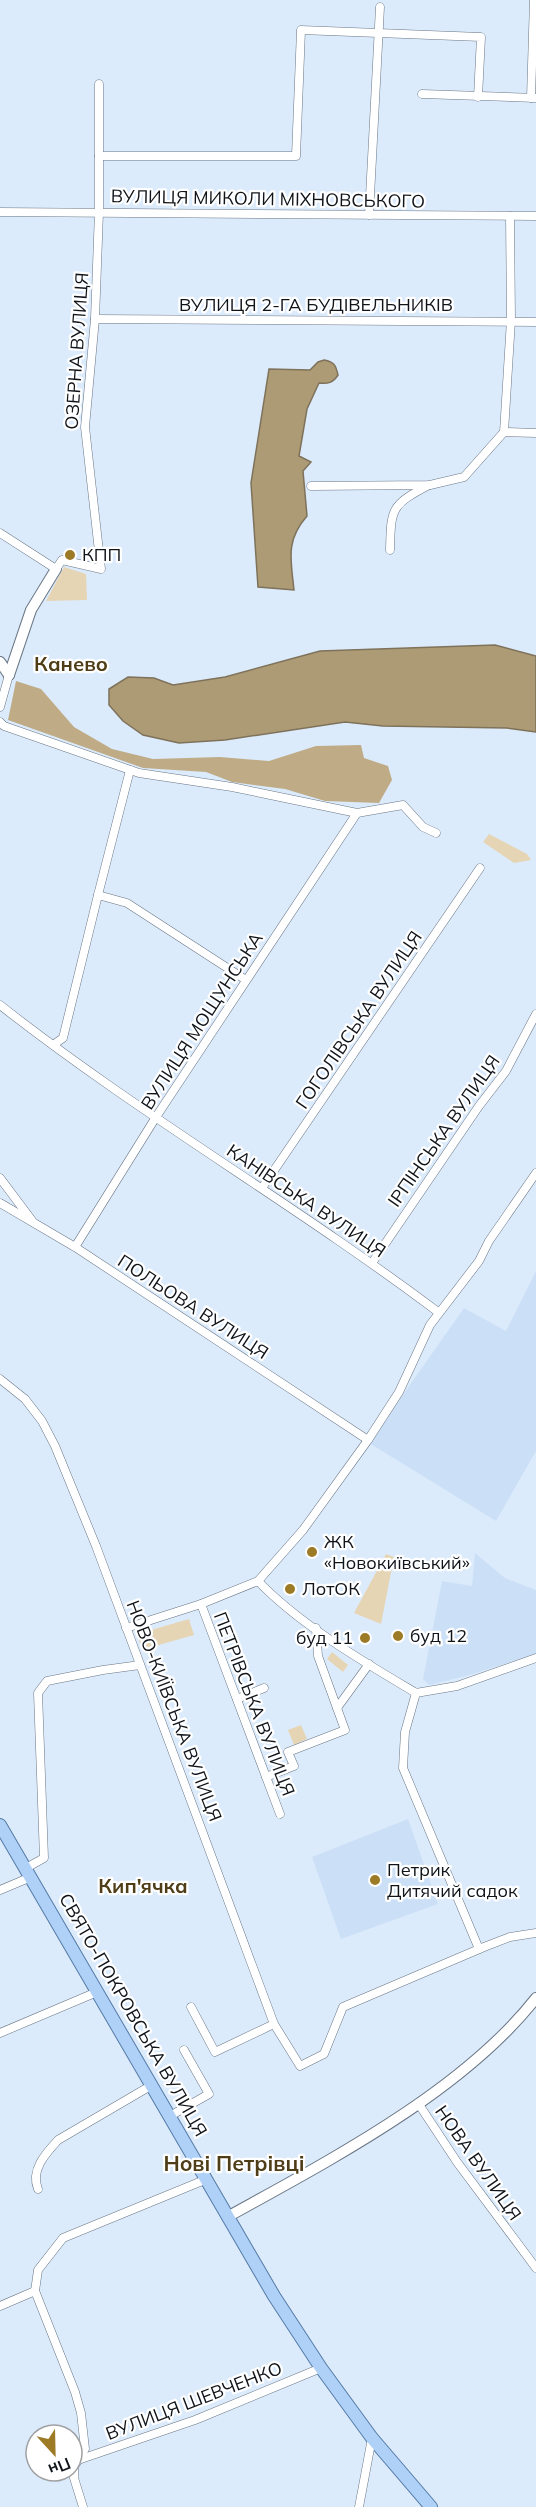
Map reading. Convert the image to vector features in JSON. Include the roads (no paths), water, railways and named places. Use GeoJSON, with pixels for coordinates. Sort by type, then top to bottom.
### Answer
{"type":"FeatureCollection","features":[{"type":"Feature","properties":{"kind":"main road","name":"СВЯТО-ПОКРОВСЬКА ВУЛИЦЯ"},"geometry":{"type":"LineString","coordinates":[[0,1825],[274,2296],[321,2368],[372,2438],[431,2507]]}},
{"type":"Feature","properties":{"kind":"street"},"geometry":{"type":"LineString","coordinates":[[422,94],[533,98],[534,0]]}},
{"type":"Feature","properties":{"kind":"street"},"geometry":{"type":"LineString","coordinates":[[369,214],[380,7]]}},
{"type":"Feature","properties":{"kind":"street"},"geometry":{"type":"LineString","coordinates":[[99,156],[296,156],[301,30],[481,37],[478,97]]}},
{"type":"Feature","properties":{"kind":"street","name":"ОЗЕРНА ВУЛИЦЯ"},"geometry":{"type":"LineString","coordinates":[[56,569],[62,561],[101,569],[85,427],[95,319],[99,212],[99,84]]}},
{"type":"Feature","properties":{"kind":"street","name":"ВУЛИЦЯ МИКОЛИ МІХНОВСЬКОГО"},"geometry":{"type":"LineString","coordinates":[[0,212],[536,216]]}},
{"type":"Feature","properties":{"kind":"street"},"geometry":{"type":"LineString","coordinates":[[311,486],[430,485],[464,477],[504,432],[511,320],[510,216]]}},
{"type":"Feature","properties":{"kind":"street","name":"ВУЛИЦЯ 2-ГА БУДІВЕЛЬНИКІВ"},"geometry":{"type":"LineString","coordinates":[[95,319],[511,320],[536,322]]}},
{"type":"Feature","properties":{"kind":"street"},"geometry":{"type":"LineString","coordinates":[[504,432],[536,433]]}},
{"type":"Feature","properties":{"kind":"street"},"geometry":{"type":"LineString","coordinates":[[390,550],[391,520],[401,500],[430,485]]}},
{"type":"Feature","properties":{"kind":"street"},"geometry":{"type":"LineString","coordinates":[[0,533],[56,569],[31,610],[0,707]]}},
{"type":"Feature","properties":{"kind":"street"},"geometry":{"type":"LineString","coordinates":[[0,662],[9,675]]}},
{"type":"Feature","properties":{"kind":"street"},"geometry":{"type":"LineString","coordinates":[[0,722],[4,726],[130,770],[232,787],[357,813],[403,805],[423,827],[436,833]]}},
{"type":"Feature","properties":{"kind":"street"},"geometry":{"type":"LineString","coordinates":[[53,1046],[63,1038],[130,770]]}},
{"type":"Feature","properties":{"kind":"street","name":"ВУЛИЦЯ МОЩУНСЬКА"},"geometry":{"type":"LineString","coordinates":[[75,1247],[156,1117],[357,813]]}},
{"type":"Feature","properties":{"kind":"street","name":"ГОГОЛІВСЬКА ВУЛИЦЯ"},"geometry":{"type":"LineString","coordinates":[[262,1188],[480,868]]}},
{"type":"Feature","properties":{"kind":"street"},"geometry":{"type":"LineString","coordinates":[[98,895],[128,903],[246,980]]}},
{"type":"Feature","properties":{"kind":"street","name":"КАНІВСЬКА ВУЛИЦЯ"},"geometry":{"type":"LineString","coordinates":[[0,1005],[53,1046],[372,1263],[438,1312]]}},
{"type":"Feature","properties":{"kind":"street","name":"ІРПІНСЬКА ВУЛИЦЯ"},"geometry":{"type":"LineString","coordinates":[[372,1263],[479,1106],[506,1071],[536,1014]]}},
{"type":"Feature","properties":{"kind":"street"},"geometry":{"type":"LineString","coordinates":[[126,1629],[201,1604],[258,1581],[303,1530],[368,1440],[399,1392],[438,1312],[479,1261],[489,1241],[536,1173]]}},
{"type":"Feature","properties":{"kind":"street"},"geometry":{"type":"LineString","coordinates":[[0,1178],[35,1225]]}},
{"type":"Feature","properties":{"kind":"street","name":"ПОЛЬОВА ВУЛИЦЯ"},"geometry":{"type":"LineString","coordinates":[[0,1203],[75,1247],[368,1440]]}},
{"type":"Feature","properties":{"kind":"street","name":"НОВО-КИЇВСЬКА ВУЛИЦЯ"},"geometry":{"type":"LineString","coordinates":[[0,1379],[25,1399],[42,1421],[55,1446],[96,1546],[212,1852],[274,2024],[300,2066],[324,2054],[343,2007],[479,1949]]}},
{"type":"Feature","properties":{"kind":"street"},"geometry":{"type":"LineString","coordinates":[[258,1581],[274,1599],[416,1693],[457,1686],[536,1658]]}},
{"type":"Feature","properties":{"kind":"street","name":"ПЕТРІВСЬКА ВУЛИЦЯ"},"geometry":{"type":"LineString","coordinates":[[201,1604],[280,1814]]}},
{"type":"Feature","properties":{"kind":"street"},"geometry":{"type":"LineString","coordinates":[[266,1777],[294,1766],[288,1752],[345,1730],[318,1656],[316,1628]]}},
{"type":"Feature","properties":{"kind":"street"},"geometry":{"type":"LineString","coordinates":[[337,1708],[369,1664]]}},
{"type":"Feature","properties":{"kind":"street"},"geometry":{"type":"LineString","coordinates":[[0,1890],[29,1873],[44,1858],[38,1693],[47,1681],[140,1665]]}},
{"type":"Feature","properties":{"kind":"street"},"geometry":{"type":"LineString","coordinates":[[237,1699],[264,1688]]}},
{"type":"Feature","properties":{"kind":"street"},"geometry":{"type":"LineString","coordinates":[[416,1693],[405,1732],[403,1768],[479,1949],[510,1937],[536,1933]]}},
{"type":"Feature","properties":{"kind":"street"},"geometry":{"type":"LineString","coordinates":[[0,2033],[97,1992]]}},
{"type":"Feature","properties":{"kind":"street"},"geometry":{"type":"LineString","coordinates":[[229,2216],[418,2103],[456,2076],[504,2033],[536,1998]]}},
{"type":"Feature","properties":{"kind":"street"},"geometry":{"type":"LineString","coordinates":[[191,2007],[215,2052],[274,2024]]}},
{"type":"Feature","properties":{"kind":"street"},"geometry":{"type":"LineString","coordinates":[[170,2116],[210,2094],[184,2050]]}},
{"type":"Feature","properties":{"kind":"street"},"geometry":{"type":"LineString","coordinates":[[38,2189],[35,2182],[37,2168],[46,2153],[58,2140],[152,2085]]}},
{"type":"Feature","properties":{"kind":"street","name":"НОВА ВУЛИЦЯ"},"geometry":{"type":"LineString","coordinates":[[418,2103],[457,2162],[536,2268]]}},
{"type":"Feature","properties":{"kind":"street"},"geometry":{"type":"LineString","coordinates":[[82,2423],[75,2392],[35,2291],[38,2270],[63,2238],[207,2179]]}},
{"type":"Feature","properties":{"kind":"street"},"geometry":{"type":"LineString","coordinates":[[0,2306],[35,2291]]}},
{"type":"Feature","properties":{"kind":"street","name":"ВУЛИЦЯ ШЕВЧЕНКО"},"geometry":{"type":"LineString","coordinates":[[84,2458],[195,2420],[321,2368]]}},
{"type":"Feature","properties":{"kind":"street"},"geometry":{"type":"LineString","coordinates":[[359,2507],[372,2438]]}},
{"type":"Feature","properties":{"kind":"street"},"geometry":{"type":"LineString","coordinates":[[76,2483],[83,2507]]}},
{"type":"Feature","properties":{"kind":"place","name":"КПП"},"geometry":{"type":"Point","coordinates":[70,555]}},
{"type":"Feature","properties":{"kind":"place","name":"ЖК «Новокиївський»"},"geometry":{"type":"Point","coordinates":[312,1552]}},
{"type":"Feature","properties":{"kind":"place","name":"ЛотОК"},"geometry":{"type":"Point","coordinates":[290,1589]}},
{"type":"Feature","properties":{"kind":"place","name":"буд 12"},"geometry":{"type":"Point","coordinates":[398,1636]}},
{"type":"Feature","properties":{"kind":"place","name":"буд 11"},"geometry":{"type":"Point","coordinates":[365,1638]}},
{"type":"Feature","properties":{"kind":"place","name":"Петрик Дитячий садок"},"geometry":{"type":"Point","coordinates":[375,1880]}},
{"type":"Feature","properties":{"kind":"district","name":"Канево"},"geometry":{"type":"Point","coordinates":[71,664]}},
{"type":"Feature","properties":{"kind":"district","name":"Кип'ячка"},"geometry":{"type":"Point","coordinates":[143,1886]}},
{"type":"Feature","properties":{"kind":"district","name":"Нові Петрівці"},"geometry":{"type":"Point","coordinates":[234,2164]}}]}
